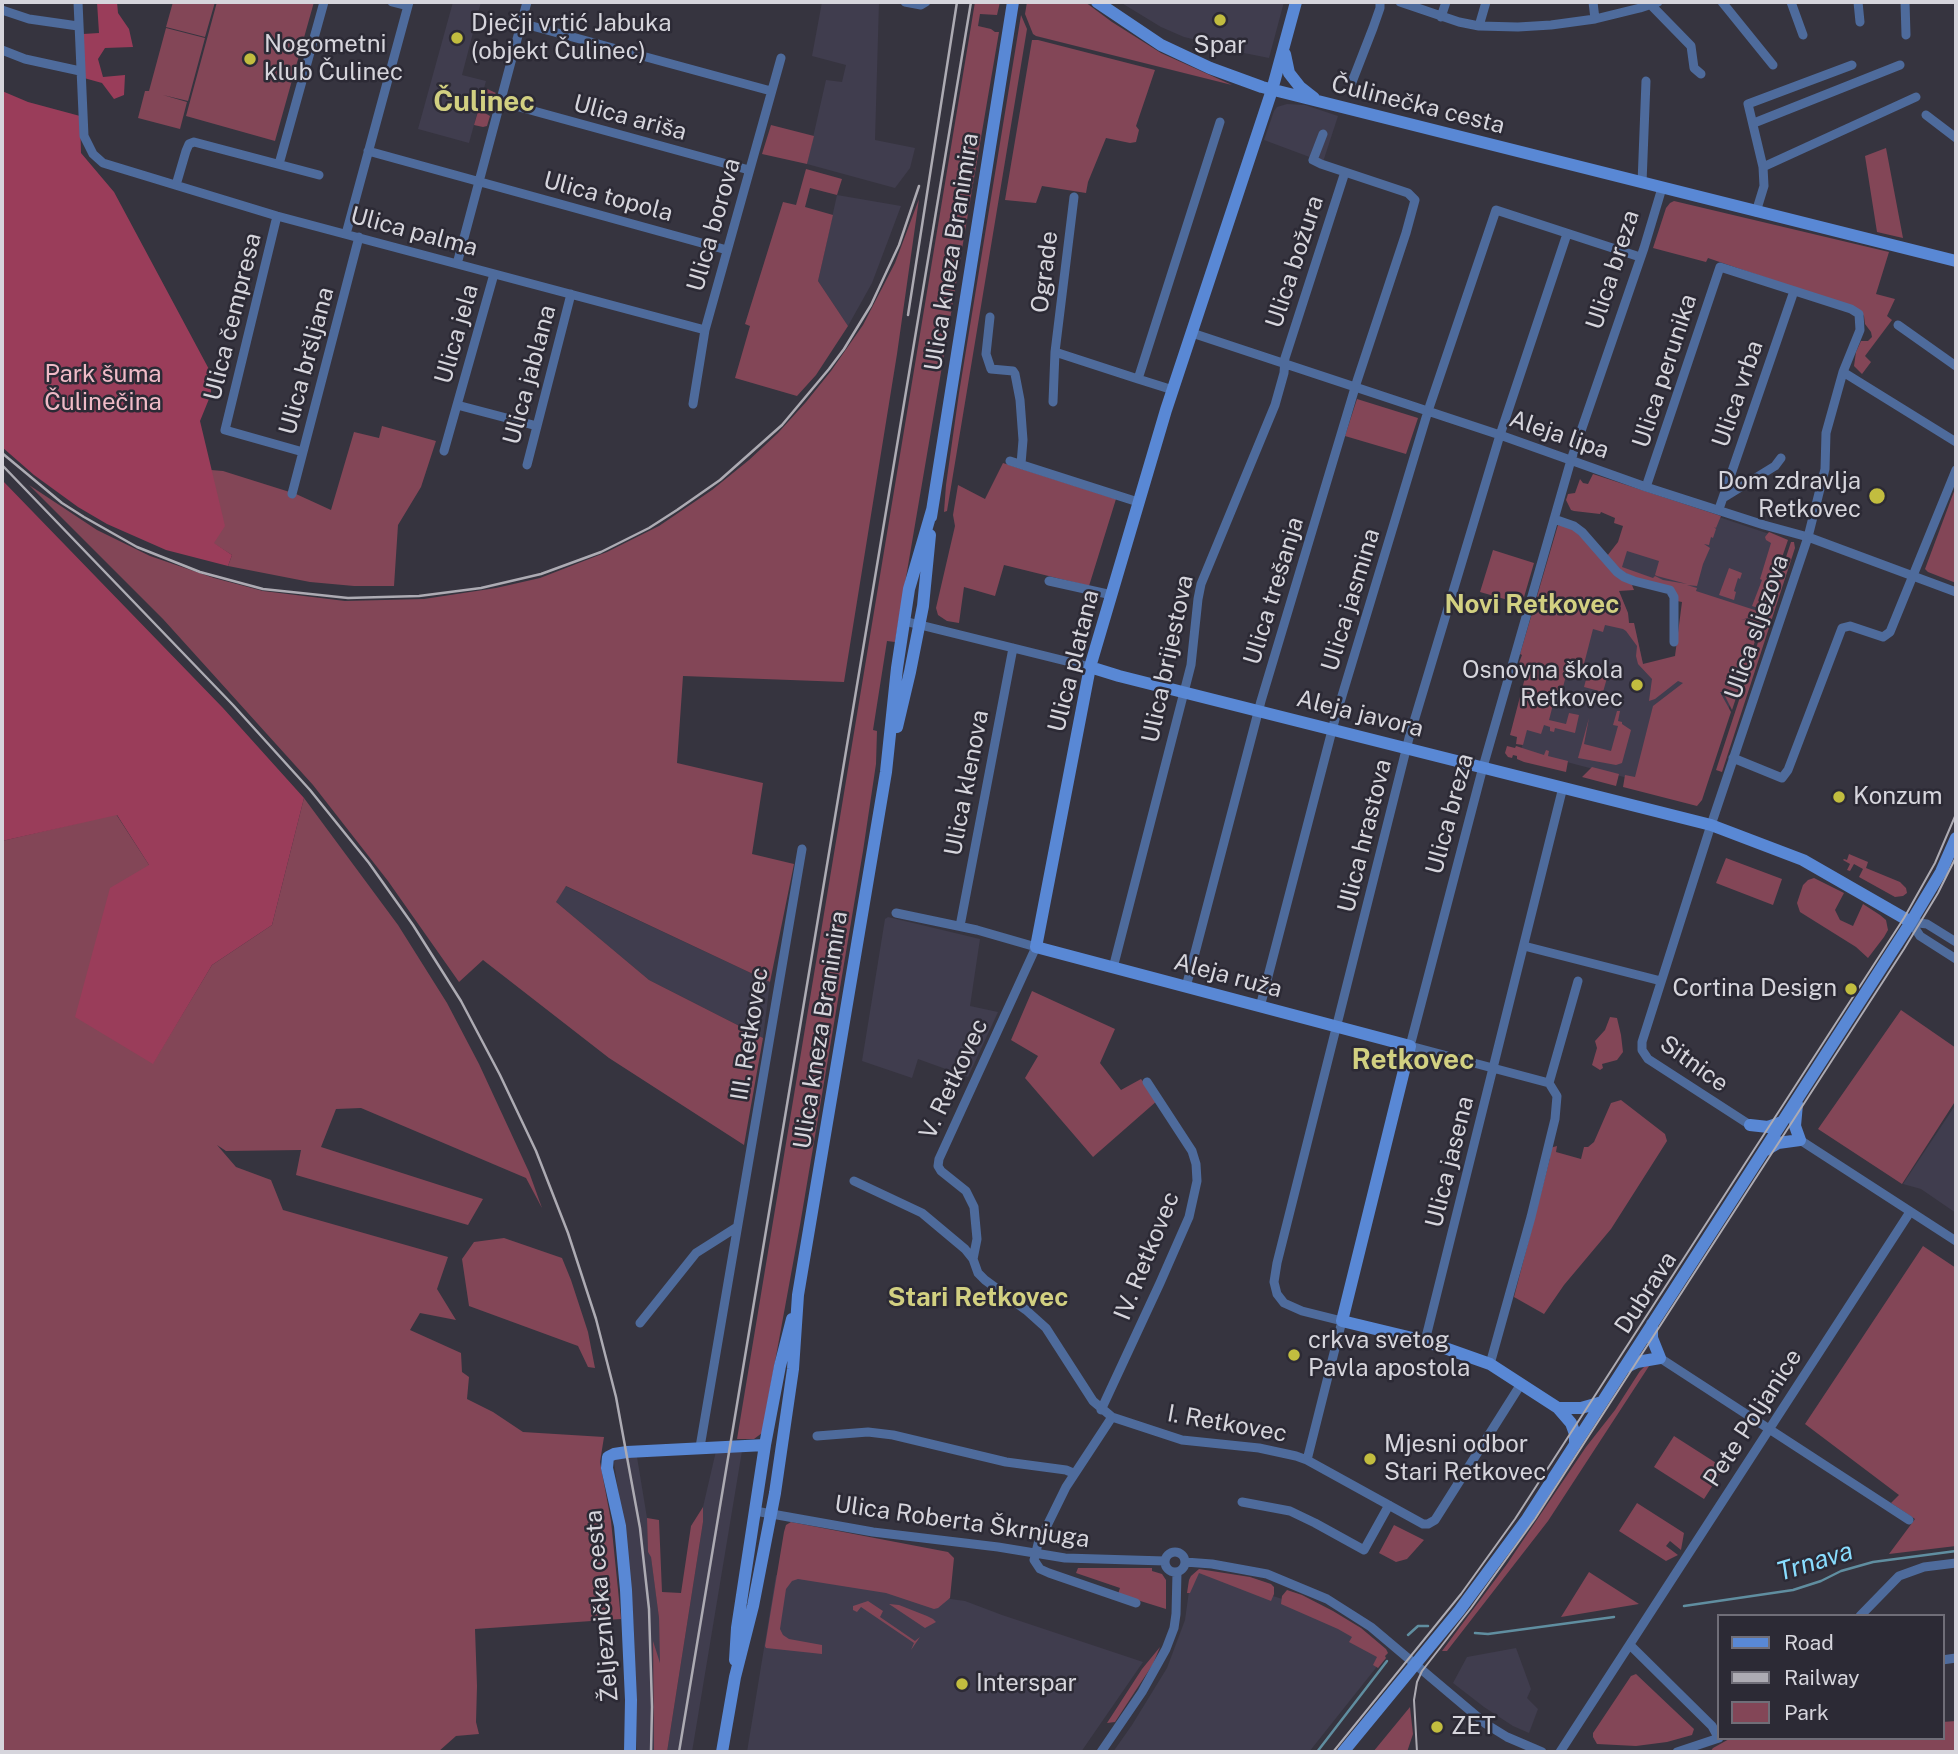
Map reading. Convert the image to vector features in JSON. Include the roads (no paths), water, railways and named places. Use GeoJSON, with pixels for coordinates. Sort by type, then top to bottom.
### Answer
{"type":"FeatureCollection","features":[{"type":"Feature","properties":{"kind":"main road","name":"Ulica kneza Branimira"},"geometry":{"type":"LineString","coordinates":[[886,772],[926,590],[932,510],[1013,2]]}},
{"type":"Feature","properties":{"kind":"main road","name":"Čulinečka cesta"},"geometry":{"type":"LineString","coordinates":[[1097,2],[1161,45],[1210,68],[1272,90],[1956,261]]}},
{"type":"Feature","properties":{"kind":"main road"},"geometry":{"type":"LineString","coordinates":[[1272,90],[1296,2]]}},
{"type":"Feature","properties":{"kind":"main road"},"geometry":{"type":"LineString","coordinates":[[1285,46],[1289,73],[1300,87],[1319,102]]}},
{"type":"Feature","properties":{"kind":"main road","name":"Ulica platana"},"geometry":{"type":"LineString","coordinates":[[1036,947],[1090,667],[1173,390],[1272,90]]}},
{"type":"Feature","properties":{"kind":"main road","name":"Ulica kneza Branimira"},"geometry":{"type":"LineString","coordinates":[[735,1677],[737,1628],[765,1445],[782,1355],[798,1295],[886,772],[909,589],[932,510]]}},
{"type":"Feature","properties":{"kind":"main road","name":"Aleja javora"},"geometry":{"type":"LineString","coordinates":[[1090,667],[1711,825],[1804,860],[1911,922]]}},
{"type":"Feature","properties":{"kind":"main road","name":"Dubrava"},"geometry":{"type":"LineString","coordinates":[[1343,1752],[1493,1567],[1911,922],[1941,872],[1956,838]]}},
{"type":"Feature","properties":{"kind":"main road","name":"Aleja ruža"},"geometry":{"type":"LineString","coordinates":[[1036,947],[1410,1046]]}},
{"type":"Feature","properties":{"kind":"main road","name":"Ulica breza"},"geometry":{"type":"LineString","coordinates":[[1342,1321],[1410,1046]]}},
{"type":"Feature","properties":{"kind":"main road"},"geometry":{"type":"LineString","coordinates":[[1750,1125],[1760,1143],[1762,1153],[1778,1143],[1800,1140],[1794,1119],[1800,1093]]}},
{"type":"Feature","properties":{"kind":"main road"},"geometry":{"type":"LineString","coordinates":[[1750,1125],[1773,1126],[1782,1122]]}},
{"type":"Feature","properties":{"kind":"main road","name":"Ulica kneza Branimira"},"geometry":{"type":"LineString","coordinates":[[722,1752],[735,1677],[753,1606],[771,1513],[793,1369],[798,1295]]}},
{"type":"Feature","properties":{"kind":"main road"},"geometry":{"type":"LineString","coordinates":[[1342,1321],[1424,1342],[1490,1364],[1558,1408],[1571,1423],[1575,1444]]}},
{"type":"Feature","properties":{"kind":"main road"},"geometry":{"type":"LineString","coordinates":[[1623,1368],[1637,1362],[1660,1358],[1653,1338],[1652,1324]]}},
{"type":"Feature","properties":{"kind":"main road"},"geometry":{"type":"LineString","coordinates":[[1558,1408],[1581,1408],[1602,1402]]}},
{"type":"Feature","properties":{"kind":"main road"},"geometry":{"type":"LineString","coordinates":[[700,1447],[765,1445]]}},
{"type":"Feature","properties":{"kind":"main road","name":"Željeznička cesta"},"geometry":{"type":"LineString","coordinates":[[631,1752],[626,1590],[620,1526],[607,1468],[608,1457],[621,1453],[700,1447]]}},
{"type":"Feature","properties":{"kind":"street"},"geometry":{"type":"LineString","coordinates":[[2,50],[24,59],[80,71],[78,2]]}},
{"type":"Feature","properties":{"kind":"street"},"geometry":{"type":"LineString","coordinates":[[279,164],[324,2]]}},
{"type":"Feature","properties":{"kind":"street"},"geometry":{"type":"LineString","coordinates":[[345,234],[409,4],[392,2]]}},
{"type":"Feature","properties":{"kind":"street"},"geometry":{"type":"LineString","coordinates":[[457,264],[527,2]]}},
{"type":"Feature","properties":{"kind":"street"},"geometry":{"type":"LineString","coordinates":[[905,2],[920,5],[926,2]]}},
{"type":"Feature","properties":{"kind":"street"},"geometry":{"type":"LineString","coordinates":[[1352,82],[1373,29],[1380,2]]}},
{"type":"Feature","properties":{"kind":"street"},"geometry":{"type":"LineString","coordinates":[[1401,2],[1441,17],[1479,26],[1540,26],[1595,19],[1654,3],[1691,46],[1694,68],[1702,74]]}},
{"type":"Feature","properties":{"kind":"street"},"geometry":{"type":"LineString","coordinates":[[1441,17],[1446,2]]}},
{"type":"Feature","properties":{"kind":"street"},"geometry":{"type":"LineString","coordinates":[[1479,26],[1486,2]]}},
{"type":"Feature","properties":{"kind":"street"},"geometry":{"type":"LineString","coordinates":[[1593,2],[1595,19]]}},
{"type":"Feature","properties":{"kind":"street"},"geometry":{"type":"LineString","coordinates":[[1722,2],[1773,65]]}},
{"type":"Feature","properties":{"kind":"street"},"geometry":{"type":"LineString","coordinates":[[1791,2],[1803,35]]}},
{"type":"Feature","properties":{"kind":"street"},"geometry":{"type":"LineString","coordinates":[[1858,2],[1860,22]]}},
{"type":"Feature","properties":{"kind":"street"},"geometry":{"type":"LineString","coordinates":[[1905,2],[1906,35]]}},
{"type":"Feature","properties":{"kind":"street"},"geometry":{"type":"LineString","coordinates":[[2,10],[29,19],[78,26]]}},
{"type":"Feature","properties":{"kind":"street"},"geometry":{"type":"LineString","coordinates":[[521,23],[771,92]]}},
{"type":"Feature","properties":{"kind":"street","name":"Ulica borova"},"geometry":{"type":"LineString","coordinates":[[692,404],[705,330],[781,58]]}},
{"type":"Feature","properties":{"kind":"street"},"geometry":{"type":"LineString","coordinates":[[1756,212],[1764,186],[1763,167],[1748,104],[1852,65]]}},
{"type":"Feature","properties":{"kind":"street"},"geometry":{"type":"LineString","coordinates":[[1754,123],[1900,65]]}},
{"type":"Feature","properties":{"kind":"street","name":"Ulica palma"},"geometry":{"type":"LineString","coordinates":[[80,71],[84,136],[93,154],[103,163],[277,216],[705,330]]}},
{"type":"Feature","properties":{"kind":"street"},"geometry":{"type":"LineString","coordinates":[[1642,183],[1646,81]]}},
{"type":"Feature","properties":{"kind":"street"},"geometry":{"type":"LineString","coordinates":[[1763,167],[1916,97]]}},
{"type":"Feature","properties":{"kind":"street","name":"Ulica ariša"},"geometry":{"type":"LineString","coordinates":[[501,102],[750,170]]}},
{"type":"Feature","properties":{"kind":"street"},"geometry":{"type":"LineString","coordinates":[[1926,115],[1956,138]]}},
{"type":"Feature","properties":{"kind":"street"},"geometry":{"type":"LineString","coordinates":[[1139,379],[1220,122]]}},
{"type":"Feature","properties":{"kind":"street"},"geometry":{"type":"LineString","coordinates":[[1323,134],[1313,160],[1345,172]]}},
{"type":"Feature","properties":{"kind":"street"},"geometry":{"type":"LineString","coordinates":[[176,186],[186,151],[189,144],[194,142],[319,175]]}},
{"type":"Feature","properties":{"kind":"street","name":"Ulica topola"},"geometry":{"type":"LineString","coordinates":[[368,151],[727,250]]}},
{"type":"Feature","properties":{"kind":"street","name":"Ulica trešanja"},"geometry":{"type":"LineString","coordinates":[[1185,987],[1258,710],[1355,387],[1415,200],[1408,193],[1345,172]]}},
{"type":"Feature","properties":{"kind":"street","name":"Ulica božura"},"geometry":{"type":"LineString","coordinates":[[1284,365],[1284,358],[1345,172]]}},
{"type":"Feature","properties":{"kind":"street","name":"Ulica breza"},"geometry":{"type":"LineString","coordinates":[[1410,1046],[1483,767],[1554,519],[1662,188]]}},
{"type":"Feature","properties":{"kind":"street","name":"Ograde"},"geometry":{"type":"LineString","coordinates":[[1053,402],[1055,352],[1074,197]]}},
{"type":"Feature","properties":{"kind":"street","name":"Ulica jasmina"},"geometry":{"type":"LineString","coordinates":[[1260,1007],[1333,729],[1428,411],[1496,210],[1567,234]]}},
{"type":"Feature","properties":{"kind":"street","name":"Ulica čempresa"},"geometry":{"type":"LineString","coordinates":[[277,216],[225,430],[303,452]]}},
{"type":"Feature","properties":{"kind":"street"},"geometry":{"type":"LineString","coordinates":[[1567,234],[1640,257]]}},
{"type":"Feature","properties":{"kind":"street","name":"Ulica hrastova"},"geometry":{"type":"LineString","coordinates":[[1342,1321],[1302,1311],[1284,1303],[1277,1294],[1274,1282],[1277,1263],[1407,748],[1500,435],[1567,234]]}},
{"type":"Feature","properties":{"kind":"street","name":"Ulica bršljana"},"geometry":{"type":"LineString","coordinates":[[292,494],[359,237]]}},
{"type":"Feature","properties":{"kind":"street","name":"Ulica perunika"},"geometry":{"type":"LineString","coordinates":[[1646,487],[1720,267],[1794,291]]}},
{"type":"Feature","properties":{"kind":"street","name":"Ulica jela"},"geometry":{"type":"LineString","coordinates":[[444,450],[494,274]]}},
{"type":"Feature","properties":{"kind":"street","name":"Ulica sljezova"},"geometry":{"type":"LineString","coordinates":[[1711,825],[1808,537],[1825,469],[1826,433],[1843,372],[1860,330],[1861,318],[1851,309],[1794,291]]}},
{"type":"Feature","properties":{"kind":"street","name":"Ulica vrba"},"geometry":{"type":"LineString","coordinates":[[1719,509],[1794,291]]}},
{"type":"Feature","properties":{"kind":"street","name":"Ulica jablana"},"geometry":{"type":"LineString","coordinates":[[527,466],[572,294]]}},
{"type":"Feature","properties":{"kind":"street"},"geometry":{"type":"LineString","coordinates":[[990,317],[986,354],[991,369],[1013,371],[1015,374],[1023,440],[1021,464]]}},
{"type":"Feature","properties":{"kind":"street"},"geometry":{"type":"LineString","coordinates":[[1898,325],[1956,366]]}},
{"type":"Feature","properties":{"kind":"street","name":"Aleja lipa"},"geometry":{"type":"LineString","coordinates":[[1192,333],[1500,435],[1646,487],[1808,537],[1956,592]]}},
{"type":"Feature","properties":{"kind":"street"},"geometry":{"type":"LineString","coordinates":[[1055,352],[1173,390]]}},
{"type":"Feature","properties":{"kind":"street","name":"Ulica brijestova"},"geometry":{"type":"LineString","coordinates":[[1113,968],[1184,692],[1193,652],[1201,584],[1275,405],[1284,365]]}},
{"type":"Feature","properties":{"kind":"street"},"geometry":{"type":"LineString","coordinates":[[1843,372],[1956,442]]}},
{"type":"Feature","properties":{"kind":"street","name":"Ulica jela"},"geometry":{"type":"LineString","coordinates":[[457,405],[537,426]]}},
{"type":"Feature","properties":{"kind":"street"},"geometry":{"type":"LineString","coordinates":[[1723,498],[1775,466],[1781,458]]}},
{"type":"Feature","properties":{"kind":"street"},"geometry":{"type":"LineString","coordinates":[[1010,461],[1138,502]]}},
{"type":"Feature","properties":{"kind":"street"},"geometry":{"type":"LineString","coordinates":[[1733,758],[1783,778],[1842,628],[1850,626],[1884,637],[1890,632],[1956,470]]}},
{"type":"Feature","properties":{"kind":"street"},"geometry":{"type":"LineString","coordinates":[[1554,519],[1582,532],[1617,572],[1625,577],[1670,590],[1674,597],[1674,642]]}},
{"type":"Feature","properties":{"kind":"street"},"geometry":{"type":"LineString","coordinates":[[1049,580],[1112,595]]}},
{"type":"Feature","properties":{"kind":"street","name":"Aleja javora"},"geometry":{"type":"LineString","coordinates":[[904,621],[1090,667]]}},
{"type":"Feature","properties":{"kind":"street","name":"Ulica klenova"},"geometry":{"type":"LineString","coordinates":[[960,926],[1013,648]]}},
{"type":"Feature","properties":{"kind":"street","name":"Ulica jasena"},"geometry":{"type":"LineString","coordinates":[[1424,1342],[1563,787]]}},
{"type":"Feature","properties":{"kind":"street","name":"Sitnice"},"geometry":{"type":"LineString","coordinates":[[1711,825],[1642,1042],[1642,1050],[1648,1059],[1750,1125]]}},
{"type":"Feature","properties":{"kind":"street","name":"III. Retkovec"},"geometry":{"type":"LineString","coordinates":[[700,1447],[802,849]]}},
{"type":"Feature","properties":{"kind":"street","name":"Aleja ruža"},"geometry":{"type":"LineString","coordinates":[[896,913],[960,926],[1036,947]]}},
{"type":"Feature","properties":{"kind":"street"},"geometry":{"type":"LineString","coordinates":[[1911,922],[1927,924],[1956,942]]}},
{"type":"Feature","properties":{"kind":"street"},"geometry":{"type":"LineString","coordinates":[[1911,922],[1920,936],[1956,959]]}},
{"type":"Feature","properties":{"kind":"street"},"geometry":{"type":"LineString","coordinates":[[1524,946],[1661,981]]}},
{"type":"Feature","properties":{"kind":"street","name":"V. Retkovec"},"geometry":{"type":"LineString","coordinates":[[973,1259],[977,1239],[974,1207],[967,1191],[941,1171],[938,1166],[939,1159],[1036,947]]}},
{"type":"Feature","properties":{"kind":"street"},"geometry":{"type":"LineString","coordinates":[[1490,1364],[1555,1119],[1557,1096],[1549,1083],[1578,981]]}},
{"type":"Feature","properties":{"kind":"street","name":"Aleja ruža"},"geometry":{"type":"LineString","coordinates":[[1410,1046],[1549,1083]]}},
{"type":"Feature","properties":{"kind":"street","name":"IV. Retkovec"},"geometry":{"type":"LineString","coordinates":[[1101,1410],[1189,1217],[1197,1181],[1192,1151],[1147,1082]]}},
{"type":"Feature","properties":{"kind":"street"},"geometry":{"type":"LineString","coordinates":[[1800,1140],[1956,1241]]}},
{"type":"Feature","properties":{"kind":"street","name":"I. Retkovec"},"geometry":{"type":"LineString","coordinates":[[854,1181],[922,1213],[965,1249],[985,1280],[1026,1310],[1045,1328],[1093,1401],[1112,1417],[1182,1440],[1259,1448],[1307,1460],[1423,1524],[1435,1520],[1521,1384]]}},
{"type":"Feature","properties":{"kind":"street","name":"Pete Poljanice"},"geometry":{"type":"LineString","coordinates":[[1560,1752],[1910,1212]]}},
{"type":"Feature","properties":{"kind":"street"},"geometry":{"type":"LineString","coordinates":[[640,1323],[696,1254],[737,1227]]}},
{"type":"Feature","properties":{"kind":"street","name":"Ulica breza"},"geometry":{"type":"LineString","coordinates":[[1307,1460],[1342,1321]]}},
{"type":"Feature","properties":{"kind":"street"},"geometry":{"type":"LineString","coordinates":[[1660,1358],[1909,1520]]}},
{"type":"Feature","properties":{"kind":"street"},"geometry":{"type":"LineString","coordinates":[[1112,1417],[1073,1473],[1034,1560],[1049,1573],[1136,1603]]}},
{"type":"Feature","properties":{"kind":"street"},"geometry":{"type":"LineString","coordinates":[[817,1436],[868,1432],[1006,1462],[1073,1473]]}},
{"type":"Feature","properties":{"kind":"street"},"geometry":{"type":"LineString","coordinates":[[1241,1502],[1290,1511],[1364,1550],[1389,1505]]}},
{"type":"Feature","properties":{"kind":"street","name":"Ulica Roberta Škrnjuga"},"geometry":{"type":"LineString","coordinates":[[755,1511],[873,1532],[1078,1560],[1165,1561]]}},
{"type":"Feature","properties":{"kind":"street"},"geometry":{"type":"LineString","coordinates":[[1175,1552],[1183,1556],[1185,1562],[1183,1569],[1177,1572],[1168,1570],[1165,1561],[1167,1556],[1175,1552]]}},
{"type":"Feature","properties":{"kind":"street"},"geometry":{"type":"LineString","coordinates":[[1185,1562],[1254,1571],[1315,1593],[1342,1607],[1486,1724],[1507,1737],[1542,1752]]}},
{"type":"Feature","properties":{"kind":"street"},"geometry":{"type":"LineString","coordinates":[[1862,1614],[1899,1576],[1924,1567],[1956,1563]]}},
{"type":"Feature","properties":{"kind":"street"},"geometry":{"type":"LineString","coordinates":[[1101,1752],[1142,1692],[1166,1649],[1176,1614],[1177,1572]]}},
{"type":"Feature","properties":{"kind":"street"},"geometry":{"type":"LineString","coordinates":[[1630,1645],[1709,1722],[1716,1733]]}},
{"type":"Feature","properties":{"kind":"street"},"geometry":{"type":"LineString","coordinates":[[1677,1752],[1716,1739]]}},
{"type":"Feature","properties":{"kind":"waterway","name":"Trnava"},"geometry":{"type":"LineString","coordinates":[[1684,1606],[1793,1590],[1873,1562],[1956,1551]]}},
{"type":"Feature","properties":{"kind":"waterway","name":"Trnava"},"geometry":{"type":"LineString","coordinates":[[1475,1633],[1488,1634],[1614,1617]]}},
{"type":"Feature","properties":{"kind":"waterway","name":"Trnava"},"geometry":{"type":"LineString","coordinates":[[1408,1635],[1418,1626],[1428,1626]]}},
{"type":"Feature","properties":{"kind":"waterway","name":"Trnava"},"geometry":{"type":"LineString","coordinates":[[1317,1752],[1387,1661]]}},
{"type":"Feature","properties":{"kind":"tram line"},"geometry":{"type":"LineString","coordinates":[[1333,1752],[1461,1594],[1515,1519],[1904,918],[1935,863],[1956,814]]}},
{"type":"Feature","properties":{"kind":"tram line"},"geometry":{"type":"LineString","coordinates":[[1417,1752],[1414,1700],[1422,1671],[1535,1519],[1904,949],[1956,857]]}},
{"type":"Feature","properties":{"kind":"railway"},"geometry":{"type":"LineString","coordinates":[[908,315],[957,2]]}},
{"type":"Feature","properties":{"kind":"railway"},"geometry":{"type":"LineString","coordinates":[[679,1752],[971,2]]}},
{"type":"Feature","properties":{"kind":"railway"},"geometry":{"type":"LineString","coordinates":[[2,453],[62,503],[137,547],[200,572],[263,589],[348,598],[419,596],[481,588],[541,574],[601,552],[649,528],[720,480],[782,425],[844,349],[871,305],[899,245],[919,186]]}},
{"type":"Feature","properties":{"kind":"railway"},"geometry":{"type":"LineString","coordinates":[[2,465],[233,705],[310,790],[369,863],[413,925],[461,1001],[500,1075],[536,1151],[568,1233],[596,1319],[616,1397],[640,1528],[649,1609],[651,1752]]}},
{"type":"Feature","properties":{"kind":"place","name":"Spar"},"geometry":{"type":"Point","coordinates":[1220,20]}},
{"type":"Feature","properties":{"kind":"place","name":"Dječji vrtić Jabuka (objekt Čulinec)"},"geometry":{"type":"Point","coordinates":[457,38]}},
{"type":"Feature","properties":{"kind":"place","name":"Nogometni klub Čulinec"},"geometry":{"type":"Point","coordinates":[250,59]}},
{"type":"Feature","properties":{"kind":"place","name":"Dom zdravlja Retkovec"},"geometry":{"type":"Point","coordinates":[1877,496]}},
{"type":"Feature","properties":{"kind":"place","name":"Osnovna škola Retkovec"},"geometry":{"type":"Point","coordinates":[1637,685]}},
{"type":"Feature","properties":{"kind":"place","name":"Konzum"},"geometry":{"type":"Point","coordinates":[1839,797]}},
{"type":"Feature","properties":{"kind":"place","name":"Cortina Design"},"geometry":{"type":"Point","coordinates":[1851,989]}},
{"type":"Feature","properties":{"kind":"place","name":"crkva svetog Pavla apostola"},"geometry":{"type":"Point","coordinates":[1294,1355]}},
{"type":"Feature","properties":{"kind":"place","name":"Mjesni odbor Stari Retkovec"},"geometry":{"type":"Point","coordinates":[1370,1459]}},
{"type":"Feature","properties":{"kind":"place","name":"Interspar"},"geometry":{"type":"Point","coordinates":[962,1684]}},
{"type":"Feature","properties":{"kind":"place","name":"ZET"},"geometry":{"type":"Point","coordinates":[1437,1727]}},
{"type":"Feature","properties":{"kind":"district","name":"Čulinec"},"geometry":{"type":"Point","coordinates":[484,102]}},
{"type":"Feature","properties":{"kind":"district","name":"Novi Retkovec"},"geometry":{"type":"Point","coordinates":[1532,605]}},
{"type":"Feature","properties":{"kind":"district","name":"Retkovec"},"geometry":{"type":"Point","coordinates":[1413,1060]}},
{"type":"Feature","properties":{"kind":"district","name":"Stari Retkovec"},"geometry":{"type":"Point","coordinates":[978,1298]}},
{"type":"Feature","properties":{"kind":"park label","name":"Park šuma Čulinečina"},"geometry":{"type":"Point","coordinates":[103,389]}}]}
